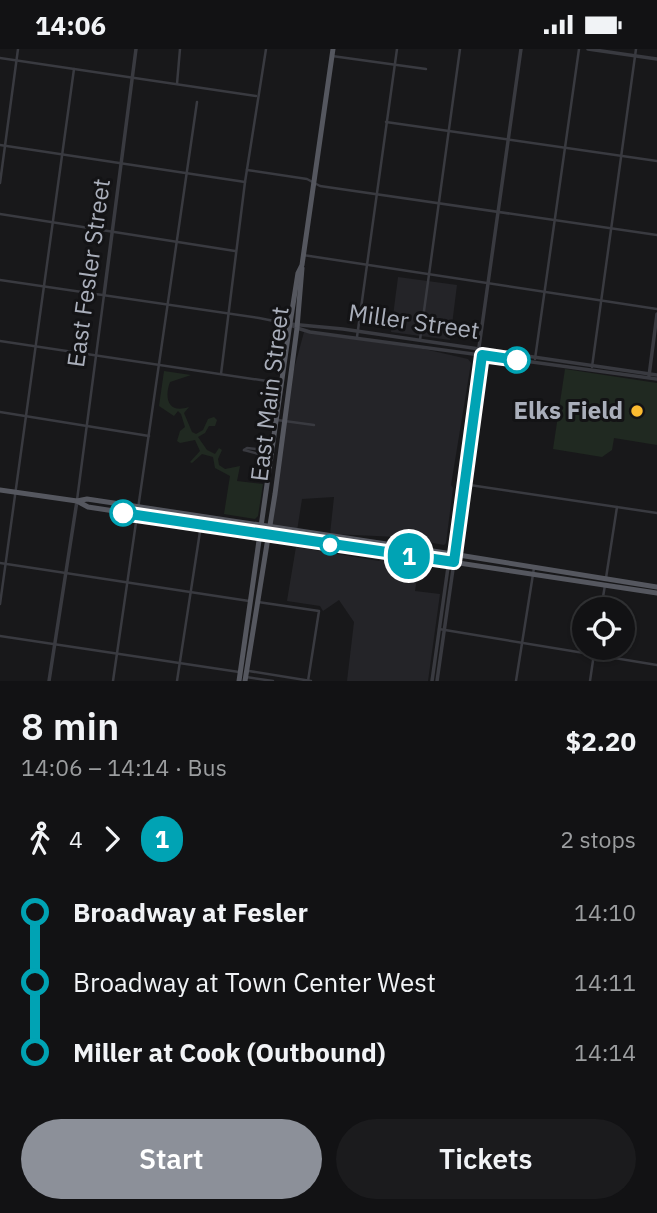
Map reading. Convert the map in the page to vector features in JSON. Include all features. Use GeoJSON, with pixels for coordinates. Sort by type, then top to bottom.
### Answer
{"type":"FeatureCollection","features":[{"type":"Feature","properties":{"kind":"main road","name":"East Main Street"},"geometry":{"type":"LineString","coordinates":[[258,603],[285,421],[313,181],[333,52]]}},
{"type":"Feature","properties":{"kind":"main road","name":"East Main Street"},"geometry":{"type":"LineString","coordinates":[[256,565],[281,383],[295,325]]}},
{"type":"Feature","properties":{"kind":"main road"},"geometry":{"type":"LineString","coordinates":[[0,490],[77,501],[87,499],[453,554],[534,571]]}},
{"type":"Feature","properties":{"kind":"main road"},"geometry":{"type":"LineString","coordinates":[[77,501],[88,507],[268,536],[534,571],[657,593]]}},
{"type":"Feature","properties":{"kind":"main road"},"geometry":{"type":"LineString","coordinates":[[245,675],[256,565]]}},
{"type":"Feature","properties":{"kind":"main road"},"geometry":{"type":"LineString","coordinates":[[239,681],[245,675],[258,603],[255,599],[256,565]]}},
{"type":"Feature","properties":{"kind":"main road"},"geometry":{"type":"LineString","coordinates":[[605,582],[657,587]]}},
{"type":"Feature","properties":{"kind":"main road"},"geometry":{"type":"LineString","coordinates":[[251,602],[254,606],[252,637]]}},
{"type":"Feature","properties":{"kind":"street"},"geometry":{"type":"LineString","coordinates":[[0,183],[2,145],[18,49]]}},
{"type":"Feature","properties":{"kind":"street","name":"East Fesler Street"},"geometry":{"type":"LineString","coordinates":[[77,501],[134,77],[135,49]]}},
{"type":"Feature","properties":{"kind":"street"},"geometry":{"type":"LineString","coordinates":[[177,84],[180,49]]}},
{"type":"Feature","properties":{"kind":"street"},"geometry":{"type":"LineString","coordinates":[[221,374],[245,182],[266,49]]}},
{"type":"Feature","properties":{"kind":"street"},"geometry":{"type":"LineString","coordinates":[[357,338],[397,49]]}},
{"type":"Feature","properties":{"kind":"street"},"geometry":{"type":"LineString","coordinates":[[420,340],[460,49]]}},
{"type":"Feature","properties":{"kind":"street"},"geometry":{"type":"LineString","coordinates":[[432,681],[452,562],[459,483],[521,49]]}},
{"type":"Feature","properties":{"kind":"street"},"geometry":{"type":"LineString","coordinates":[[535,360],[579,49]]}},
{"type":"Feature","properties":{"kind":"street"},"geometry":{"type":"LineString","coordinates":[[588,49],[657,59]]}},
{"type":"Feature","properties":{"kind":"street"},"geometry":{"type":"LineString","coordinates":[[592,368],[636,49]]}},
{"type":"Feature","properties":{"kind":"street"},"geometry":{"type":"LineString","coordinates":[[333,52],[426,69]]}},
{"type":"Feature","properties":{"kind":"street"},"geometry":{"type":"LineString","coordinates":[[0,58],[257,96]]}},
{"type":"Feature","properties":{"kind":"street"},"geometry":{"type":"LineString","coordinates":[[0,604],[74,69]]}},
{"type":"Feature","properties":{"kind":"street"},"geometry":{"type":"LineString","coordinates":[[113,681],[197,102]]}},
{"type":"Feature","properties":{"kind":"street"},"geometry":{"type":"LineString","coordinates":[[386,122],[657,161]]}},
{"type":"Feature","properties":{"kind":"street"},"geometry":{"type":"LineString","coordinates":[[2,145],[245,182]]}},
{"type":"Feature","properties":{"kind":"street"},"geometry":{"type":"LineString","coordinates":[[247,170],[313,181],[320,186],[657,235]]}},
{"type":"Feature","properties":{"kind":"street"},"geometry":{"type":"LineString","coordinates":[[0,214],[236,251]]}},
{"type":"Feature","properties":{"kind":"street"},"geometry":{"type":"LineString","coordinates":[[303,255],[657,309]]}},
{"type":"Feature","properties":{"kind":"street"},"geometry":{"type":"LineString","coordinates":[[0,280],[295,325]]}},
{"type":"Feature","properties":{"kind":"street"},"geometry":{"type":"LineString","coordinates":[[649,376],[657,314]]}},
{"type":"Feature","properties":{"kind":"street","name":"Miller Street"},"geometry":{"type":"LineString","coordinates":[[295,325],[358,331],[657,377]]}},
{"type":"Feature","properties":{"kind":"street","name":"Miller Street"},"geometry":{"type":"LineString","coordinates":[[295,325],[310,332],[478,351]]}},
{"type":"Feature","properties":{"kind":"street"},"geometry":{"type":"LineString","coordinates":[[0,341],[281,383]]}},
{"type":"Feature","properties":{"kind":"street"},"geometry":{"type":"LineString","coordinates":[[453,554],[482,355],[478,351]]}},
{"type":"Feature","properties":{"kind":"street","name":"Miller Street"},"geometry":{"type":"LineString","coordinates":[[482,355],[535,360]]}},
{"type":"Feature","properties":{"kind":"street"},"geometry":{"type":"LineString","coordinates":[[0,412],[149,436]]}},
{"type":"Feature","properties":{"kind":"street"},"geometry":{"type":"LineString","coordinates":[[468,417],[473,418]]}},
{"type":"Feature","properties":{"kind":"street"},"geometry":{"type":"LineString","coordinates":[[277,420],[314,425]]}},
{"type":"Feature","properties":{"kind":"street"},"geometry":{"type":"LineString","coordinates":[[247,448],[272,454],[246,453],[244,450],[247,448]]}},
{"type":"Feature","properties":{"kind":"street"},"geometry":{"type":"LineString","coordinates":[[459,483],[657,513]]}},
{"type":"Feature","properties":{"kind":"street"},"geometry":{"type":"LineString","coordinates":[[49,681],[77,501]]}},
{"type":"Feature","properties":{"kind":"street"},"geometry":{"type":"LineString","coordinates":[[603,597],[617,507]]}},
{"type":"Feature","properties":{"kind":"street"},"geometry":{"type":"LineString","coordinates":[[177,681],[201,525]]}},
{"type":"Feature","properties":{"kind":"street"},"geometry":{"type":"LineString","coordinates":[[0,563],[251,602]]}},
{"type":"Feature","properties":{"kind":"street"},"geometry":{"type":"LineString","coordinates":[[516,681],[534,571]]}},
{"type":"Feature","properties":{"kind":"street"},"geometry":{"type":"LineString","coordinates":[[245,675],[309,681],[319,611],[258,603]]}},
{"type":"Feature","properties":{"kind":"street"},"geometry":{"type":"LineString","coordinates":[[442,630],[572,652]]}},
{"type":"Feature","properties":{"kind":"street"},"geometry":{"type":"LineString","coordinates":[[437,681],[442,630]]}},
{"type":"Feature","properties":{"kind":"street"},"geometry":{"type":"LineString","coordinates":[[0,636],[179,663],[273,681]]}},
{"type":"Feature","properties":{"kind":"street"},"geometry":{"type":"LineString","coordinates":[[590,681],[593,660]]}},
{"type":"Feature","properties":{"kind":"street"},"geometry":{"type":"LineString","coordinates":[[626,660],[657,665]]}},
{"type":"Feature","properties":{"kind":"shaded area"},"geometry":{"type":"Polygon","coordinates":[[[398,277],[457,285],[450,340],[391,332],[398,277]]]}},
{"type":"Feature","properties":{"kind":"shaded area"},"geometry":{"type":"Polygon","coordinates":[[[304,332],[424,349],[468,359],[471,363],[444,545],[399,537],[330,534],[334,497],[302,499],[297,531],[271,527],[290,384],[304,332]]]}},
{"type":"Feature","properties":{"kind":"shaded area"},"geometry":{"type":"Polygon","coordinates":[[[565,369],[657,383],[657,445],[614,438],[612,450],[602,457],[553,449],[565,369]]]}},
{"type":"Feature","properties":{"kind":"shaded area"},"geometry":{"type":"Polygon","coordinates":[[[164,371],[191,375],[170,382],[167,394],[169,403],[176,408],[189,407],[184,413],[192,432],[196,434],[203,430],[208,419],[214,417],[217,420],[215,426],[209,426],[205,433],[198,437],[207,450],[215,454],[219,448],[222,450],[218,459],[219,465],[225,469],[240,466],[237,481],[263,484],[258,516],[255,519],[224,514],[230,476],[215,468],[213,457],[202,454],[190,462],[200,451],[195,440],[180,443],[177,441],[180,431],[185,427],[181,414],[178,411],[174,416],[159,406],[164,371]]]}},
{"type":"Feature","properties":{"kind":"shaded area"},"geometry":{"type":"Polygon","coordinates":[[[296,547],[379,561],[382,559],[419,564],[415,591],[440,594],[428,681],[347,681],[354,622],[339,600],[323,611],[320,606],[287,601],[296,547]]]}},
{"type":"Feature","properties":{"kind":"bus line","name":"1"},"geometry":{"type":"LineString","coordinates":[[123,513],[454,562],[482,355],[517,360]]}},
{"type":"Feature","properties":{"kind":"place","name":"Elks Field"},"geometry":{"type":"Point","coordinates":[637,411]}}]}
